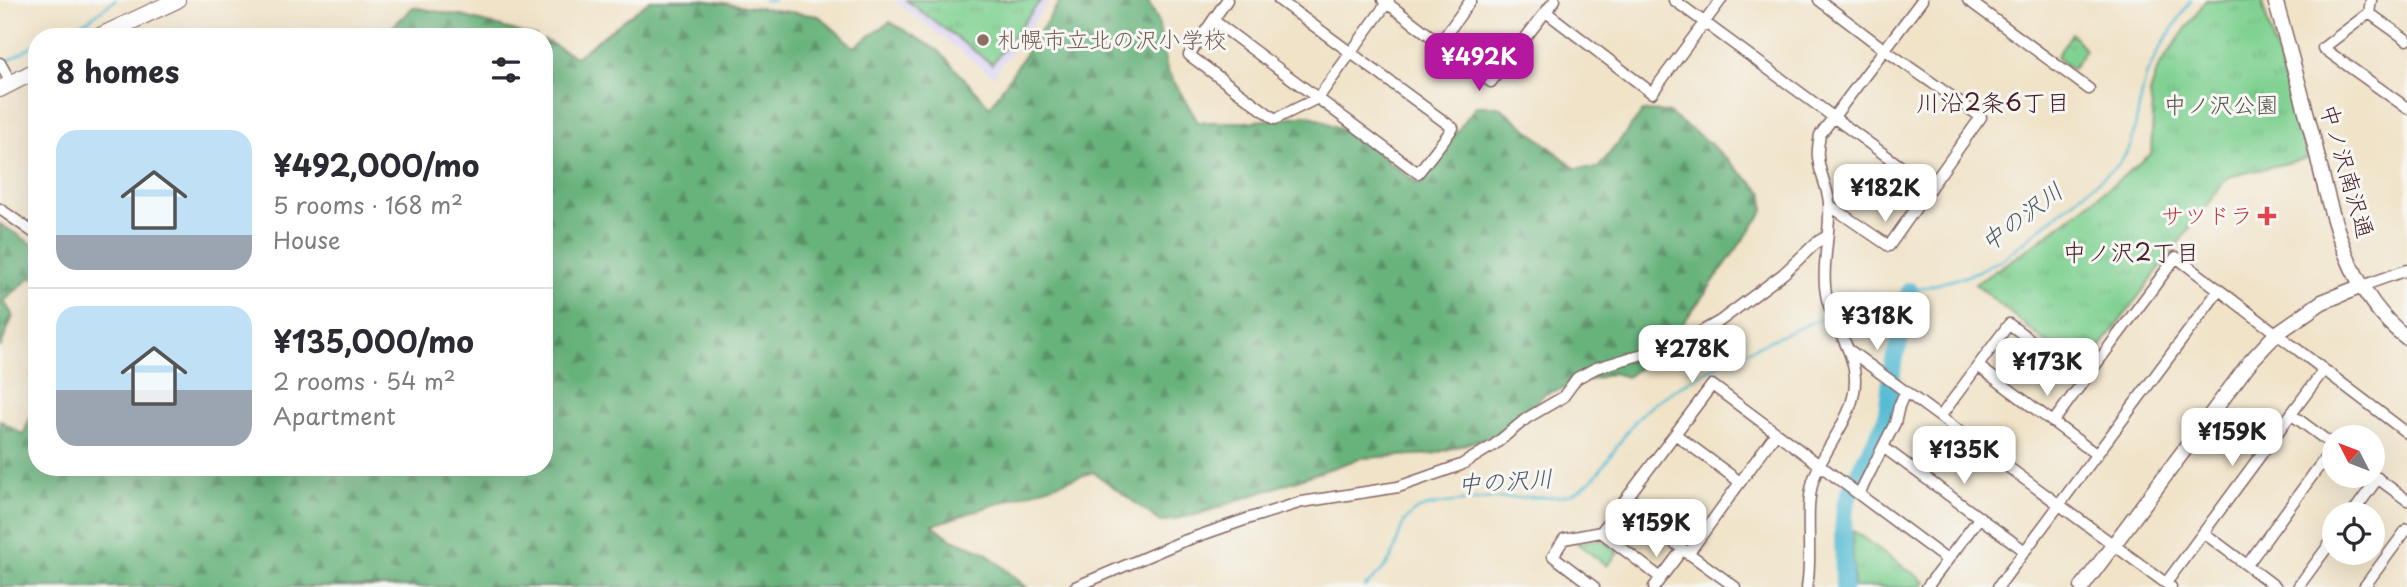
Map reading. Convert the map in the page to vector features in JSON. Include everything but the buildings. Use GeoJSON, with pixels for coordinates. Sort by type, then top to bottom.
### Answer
{"type":"FeatureCollection","features":[{"type":"Feature","properties":{"kind":"main road"},"geometry":{"type":"LineString","coordinates":[[117,28],[177,0]]}},
{"type":"Feature","properties":{"kind":"main road"},"geometry":{"type":"LineString","coordinates":[[4,77],[28,71]]}},
{"type":"Feature","properties":{"kind":"street"},"geometry":{"type":"LineString","coordinates":[[1227,0],[1189,55],[1275,119],[1318,98],[1386,1],[1490,82],[1555,0]]}},
{"type":"Feature","properties":{"kind":"street"},"geometry":{"type":"LineString","coordinates":[[1213,20],[1418,173],[1453,128],[1279,0]]}},
{"type":"Feature","properties":{"kind":"street"},"geometry":{"type":"LineString","coordinates":[[1440,43],[1471,0]]}},
{"type":"Feature","properties":{"kind":"street"},"geometry":{"type":"LineString","coordinates":[[1674,0],[1930,188]]}},
{"type":"Feature","properties":{"kind":"street"},"geometry":{"type":"LineString","coordinates":[[1546,12],[1652,93],[1721,0]]}},
{"type":"Feature","properties":{"kind":"street"},"geometry":{"type":"LineString","coordinates":[[1819,0],[1981,117],[1889,246],[1829,205]]}},
{"type":"Feature","properties":{"kind":"street"},"geometry":{"type":"LineString","coordinates":[[1807,587],[1811,566],[1813,483],[1828,447],[1850,410],[1854,396],[1853,362],[1826,295],[1829,205],[1828,189],[1818,157],[1820,135],[1922,0]]}},
{"type":"Feature","properties":{"kind":"street"},"geometry":{"type":"LineString","coordinates":[[1968,0],[2089,89]]}},
{"type":"Feature","properties":{"kind":"street","name":"中ノ沢南沢通"},"geometry":{"type":"LineString","coordinates":[[2275,0],[2339,238],[2362,286],[2379,311],[2407,338]]}},
{"type":"Feature","properties":{"kind":"street"},"geometry":{"type":"LineString","coordinates":[[2371,0],[2369,13],[2323,48],[2407,108]]}},
{"type":"Feature","properties":{"kind":"street"},"geometry":{"type":"LineString","coordinates":[[2369,13],[2407,40]]}},
{"type":"Feature","properties":{"kind":"street"},"geometry":{"type":"LineString","coordinates":[[0,209],[28,229]]}},
{"type":"Feature","properties":{"kind":"street"},"geometry":{"type":"LineString","coordinates":[[1075,587],[1181,542],[1250,518],[1301,502],[1398,487],[1461,465],[1494,445],[1527,418],[1563,397],[1577,378],[1597,368],[1683,342],[1720,321],[1783,274],[1827,236]]}},
{"type":"Feature","properties":{"kind":"street"},"geometry":{"type":"LineString","coordinates":[[2053,422],[2176,257],[2407,433]]}},
{"type":"Feature","properties":{"kind":"street"},"geometry":{"type":"LineString","coordinates":[[2082,587],[2250,362],[2276,334],[2322,302],[2407,270]]}},
{"type":"Feature","properties":{"kind":"street"},"geometry":{"type":"LineString","coordinates":[[1998,587],[2219,290]]}},
{"type":"Feature","properties":{"kind":"street"},"geometry":{"type":"LineString","coordinates":[[1940,417],[2009,324],[2084,380]]}},
{"type":"Feature","properties":{"kind":"street"},"geometry":{"type":"LineString","coordinates":[[1849,350],[2169,585],[2203,533],[2323,371]]}},
{"type":"Feature","properties":{"kind":"street"},"geometry":{"type":"LineString","coordinates":[[1978,366],[2097,455]]}},
{"type":"Feature","properties":{"kind":"street"},"geometry":{"type":"LineString","coordinates":[[1594,587],[1553,556],[1564,539],[1601,532],[1712,385],[1947,561]]}},
{"type":"Feature","properties":{"kind":"street"},"geometry":{"type":"LineString","coordinates":[[1855,490],[1884,447],[1895,423],[1902,390]]}},
{"type":"Feature","properties":{"kind":"street"},"geometry":{"type":"LineString","coordinates":[[2291,414],[2322,437]]}},
{"type":"Feature","properties":{"kind":"street"},"geometry":{"type":"LineString","coordinates":[[1601,532],[1658,582],[1685,552],[1776,433]]}},
{"type":"Feature","properties":{"kind":"street"},"geometry":{"type":"LineString","coordinates":[[1675,434],[1740,482]]}},
{"type":"Feature","properties":{"kind":"street"},"geometry":{"type":"LineString","coordinates":[[1884,447],[2025,551]]}},
{"type":"Feature","properties":{"kind":"street"},"geometry":{"type":"LineString","coordinates":[[2246,565],[2322,462]]}},
{"type":"Feature","properties":{"kind":"street"},"geometry":{"type":"LineString","coordinates":[[2385,484],[2407,500]]}},
{"type":"Feature","properties":{"kind":"street"},"geometry":{"type":"LineString","coordinates":[[1622,505],[1735,587]]}},
{"type":"Feature","properties":{"kind":"street"},"geometry":{"type":"LineString","coordinates":[[1927,587],[1980,517]]}},
{"type":"Feature","properties":{"kind":"street"},"geometry":{"type":"LineString","coordinates":[[2364,587],[2407,529]]}},
{"type":"Feature","properties":{"kind":"street"},"geometry":{"type":"LineString","coordinates":[[2203,533],[2276,587]]}},
{"type":"Feature","properties":{"kind":"street"},"geometry":{"type":"LineString","coordinates":[[2298,587],[2322,554]]}},
{"type":"Feature","properties":{"kind":"shaded area","name":"札幌市立北の沢小学校"},"geometry":{"type":"Polygon","coordinates":[[[894,0],[1050,0],[993,76],[894,0]]]}},
{"type":"Feature","properties":{"kind":"green space"},"geometry":{"type":"Polygon","coordinates":[[[650,0],[701,0],[819,16],[854,47],[890,22],[939,51],[990,107],[1061,0],[1147,0],[1158,20],[1167,70],[1198,122],[1247,122],[1309,115],[1355,135],[1418,184],[1476,106],[1499,106],[1575,168],[1598,168],[1643,111],[1667,112],[1708,142],[1763,193],[1764,211],[1666,347],[1627,377],[1613,373],[1544,394],[1511,430],[1433,454],[1361,458],[1196,515],[1161,522],[1093,472],[933,525],[950,538],[985,552],[1026,587],[0,587],[0,420],[23,435],[28,423],[28,476],[553,476],[553,45],[576,57],[650,0]]]}},
{"type":"Feature","properties":{"kind":"green space","name":"札幌市立北の沢小学校"},"geometry":{"type":"Polygon","coordinates":[[[906,0],[1041,0],[992,64],[906,0]]]}},
{"type":"Feature","properties":{"kind":"green space","name":"中ノ沢公園"},"geometry":{"type":"Polygon","coordinates":[[[2206,0],[2261,0],[2308,158],[2228,177],[2086,366],[2077,368],[1975,284],[2043,238],[2151,154],[2153,117],[2150,93],[2158,68],[2206,0]]]}},
{"type":"Feature","properties":{"kind":"green space"},"geometry":{"type":"Polygon","coordinates":[[[413,7],[462,16],[505,28],[391,28],[413,7]]]}},
{"type":"Feature","properties":{"kind":"green space"},"geometry":{"type":"Polygon","coordinates":[[[2072,34],[2086,50],[2072,69],[2056,57],[2072,34]]]}},
{"type":"Feature","properties":{"kind":"green space"},"geometry":{"type":"Polygon","coordinates":[[[0,224],[28,241],[28,280],[4,301],[13,316],[0,348],[0,224]]]}},
{"type":"Feature","properties":{"kind":"green space"},"geometry":{"type":"Polygon","coordinates":[[[1852,530],[1925,582],[1921,587],[1854,587],[1852,530]]]}},
{"type":"Feature","properties":{"kind":"green space"},"geometry":{"type":"Polygon","coordinates":[[[1601,539],[1618,553],[1607,566],[1577,543],[1601,539]]]}},
{"type":"Feature","properties":{"kind":"waterway"},"geometry":{"type":"LineString","coordinates":[[68,28],[88,20],[115,0]]}},
{"type":"Feature","properties":{"kind":"waterway"},"geometry":{"type":"LineString","coordinates":[[764,0],[774,0]]}},
{"type":"Feature","properties":{"kind":"waterway","name":"中の沢川"},"geometry":{"type":"LineString","coordinates":[[1834,313],[1967,276],[2003,259],[2120,163],[2131,145],[2146,76],[2158,51],[2191,0]]}},
{"type":"Feature","properties":{"kind":"waterway"},"geometry":{"type":"LineString","coordinates":[[3,64],[28,49]]}},
{"type":"Feature","properties":{"kind":"waterway"},"geometry":{"type":"LineString","coordinates":[[1844,587],[1845,506],[1855,479],[1886,421],[1893,364],[1910,291]]}},
{"type":"Feature","properties":{"kind":"waterway","name":"中の沢川"},"geometry":{"type":"LineString","coordinates":[[1364,587],[1387,564],[1402,526],[1417,510],[1455,502],[1558,497],[1575,492],[1595,477],[1635,421],[1663,397],[1732,358],[1828,316]]}},
{"type":"Feature","properties":{"kind":"place","name":"札幌市立北の沢小学校"},"geometry":{"type":"Point","coordinates":[983,40]}},
{"type":"Feature","properties":{"kind":"place","name":"サツドラ"},"geometry":{"type":"Point","coordinates":[2267,216]}},
{"type":"Feature","properties":{"kind":"district","name":"川沿2条6丁目"},"geometry":{"type":"Point","coordinates":[1993,103]}},
{"type":"Feature","properties":{"kind":"district","name":"中ノ沢2丁目"},"geometry":{"type":"Point","coordinates":[2131,253]}}]}
